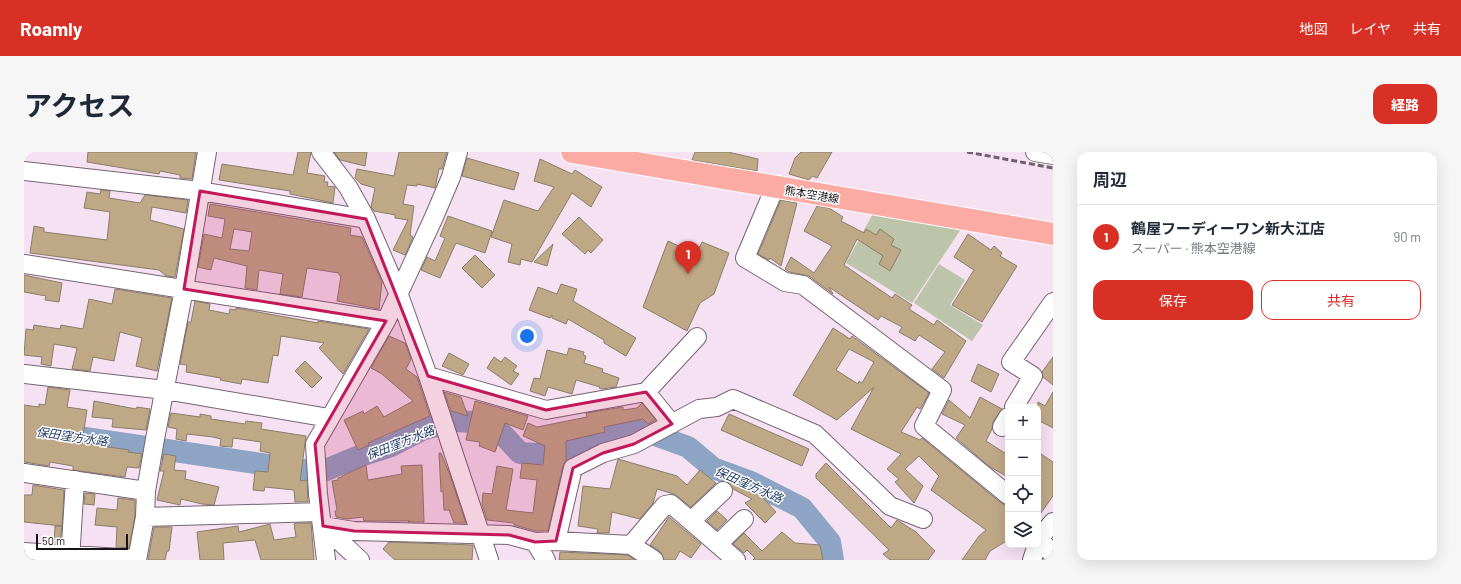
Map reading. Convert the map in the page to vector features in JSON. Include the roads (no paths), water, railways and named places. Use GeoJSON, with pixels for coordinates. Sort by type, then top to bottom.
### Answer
{"type":"FeatureCollection","features":[{"type":"Feature","properties":{"kind":"main road","name":"熊本空港線"},"geometry":{"type":"LineString","coordinates":[[572,152],[1053,234]]}},
{"type":"Feature","properties":{"kind":"street"},"geometry":{"type":"LineString","coordinates":[[24,552],[70,557],[137,560],[145,518],[146,491],[151,461],[184,289],[207,152]]}},
{"type":"Feature","properties":{"kind":"street"},"geometry":{"type":"LineString","coordinates":[[321,152],[348,187],[366,219],[399,295],[428,376],[489,560]]}},
{"type":"Feature","properties":{"kind":"street"},"geometry":{"type":"LineString","coordinates":[[326,560],[316,444],[329,418],[399,295],[451,177],[458,152]]}},
{"type":"Feature","properties":{"kind":"street"},"geometry":{"type":"LineString","coordinates":[[1035,152],[1053,155]]}},
{"type":"Feature","properties":{"kind":"street"},"geometry":{"type":"LineString","coordinates":[[24,171],[200,191],[366,219]]}},
{"type":"Feature","properties":{"kind":"street"},"geometry":{"type":"LineString","coordinates":[[775,187],[745,258],[785,282],[803,285],[942,390],[924,426],[1005,493]]}},
{"type":"Feature","properties":{"kind":"street"},"geometry":{"type":"LineString","coordinates":[[24,264],[386,320]]}},
{"type":"Feature","properties":{"kind":"street"},"geometry":{"type":"LineString","coordinates":[[1016,404],[1033,376],[1011,362],[1053,302]]}},
{"type":"Feature","properties":{"kind":"street"},"geometry":{"type":"LineString","coordinates":[[428,376],[546,410],[646,392],[697,337]]}},
{"type":"Feature","properties":{"kind":"street"},"geometry":{"type":"LineString","coordinates":[[24,374],[165,390],[329,418]]}},
{"type":"Feature","properties":{"kind":"street"},"geometry":{"type":"LineString","coordinates":[[646,392],[672,424]]}},
{"type":"Feature","properties":{"kind":"street"},"geometry":{"type":"LineString","coordinates":[[556,541],[573,468],[603,453],[634,444],[699,409],[717,407],[733,399],[815,434],[890,506],[923,519]]}},
{"type":"Feature","properties":{"kind":"street"},"geometry":{"type":"LineString","coordinates":[[24,473],[146,491]]}},
{"type":"Feature","properties":{"kind":"street"},"geometry":{"type":"LineString","coordinates":[[70,557],[75,480]]}},
{"type":"Feature","properties":{"kind":"street"},"geometry":{"type":"LineString","coordinates":[[692,520],[723,491]]}},
{"type":"Feature","properties":{"kind":"street"},"geometry":{"type":"LineString","coordinates":[[631,545],[665,505],[671,504],[692,520],[718,551],[736,560]]}},
{"type":"Feature","properties":{"kind":"street"},"geometry":{"type":"LineString","coordinates":[[145,518],[322,519],[354,531],[508,535],[535,542],[556,541],[631,545],[654,560]]}},
{"type":"Feature","properties":{"kind":"street"},"geometry":{"type":"LineString","coordinates":[[322,519],[360,560]]}},
{"type":"Feature","properties":{"kind":"street"},"geometry":{"type":"LineString","coordinates":[[718,551],[744,519]]}},
{"type":"Feature","properties":{"kind":"street"},"geometry":{"type":"LineString","coordinates":[[1041,535],[1053,522]]}},
{"type":"Feature","properties":{"kind":"street"},"geometry":{"type":"LineString","coordinates":[[1041,541],[1053,555]]}},
{"type":"Feature","properties":{"kind":"street"},"geometry":{"type":"LineString","coordinates":[[535,542],[546,560]]}},
{"type":"Feature","properties":{"kind":"street"},"geometry":{"type":"LineString","coordinates":[[1032,560],[1035,548]]}},
{"type":"Feature","properties":{"kind":"waterway","name":"保田窪方水路"},"geometry":{"type":"LineString","coordinates":[[24,429],[303,470],[326,470],[357,457],[391,446],[424,429],[456,421],[488,423],[496,427],[520,453],[537,454],[580,448],[606,436],[629,429],[644,431],[688,447],[713,468],[751,482],[802,508],[830,542],[833,560]]}},
{"type":"Feature","properties":{"kind":"railway"},"geometry":{"type":"LineString","coordinates":[[967,152],[1053,168]]}},
{"type":"Feature","properties":{"kind":"place","name":"鶴屋フーディーワン新大江店"},"geometry":{"type":"Point","coordinates":[688,274]}}]}
